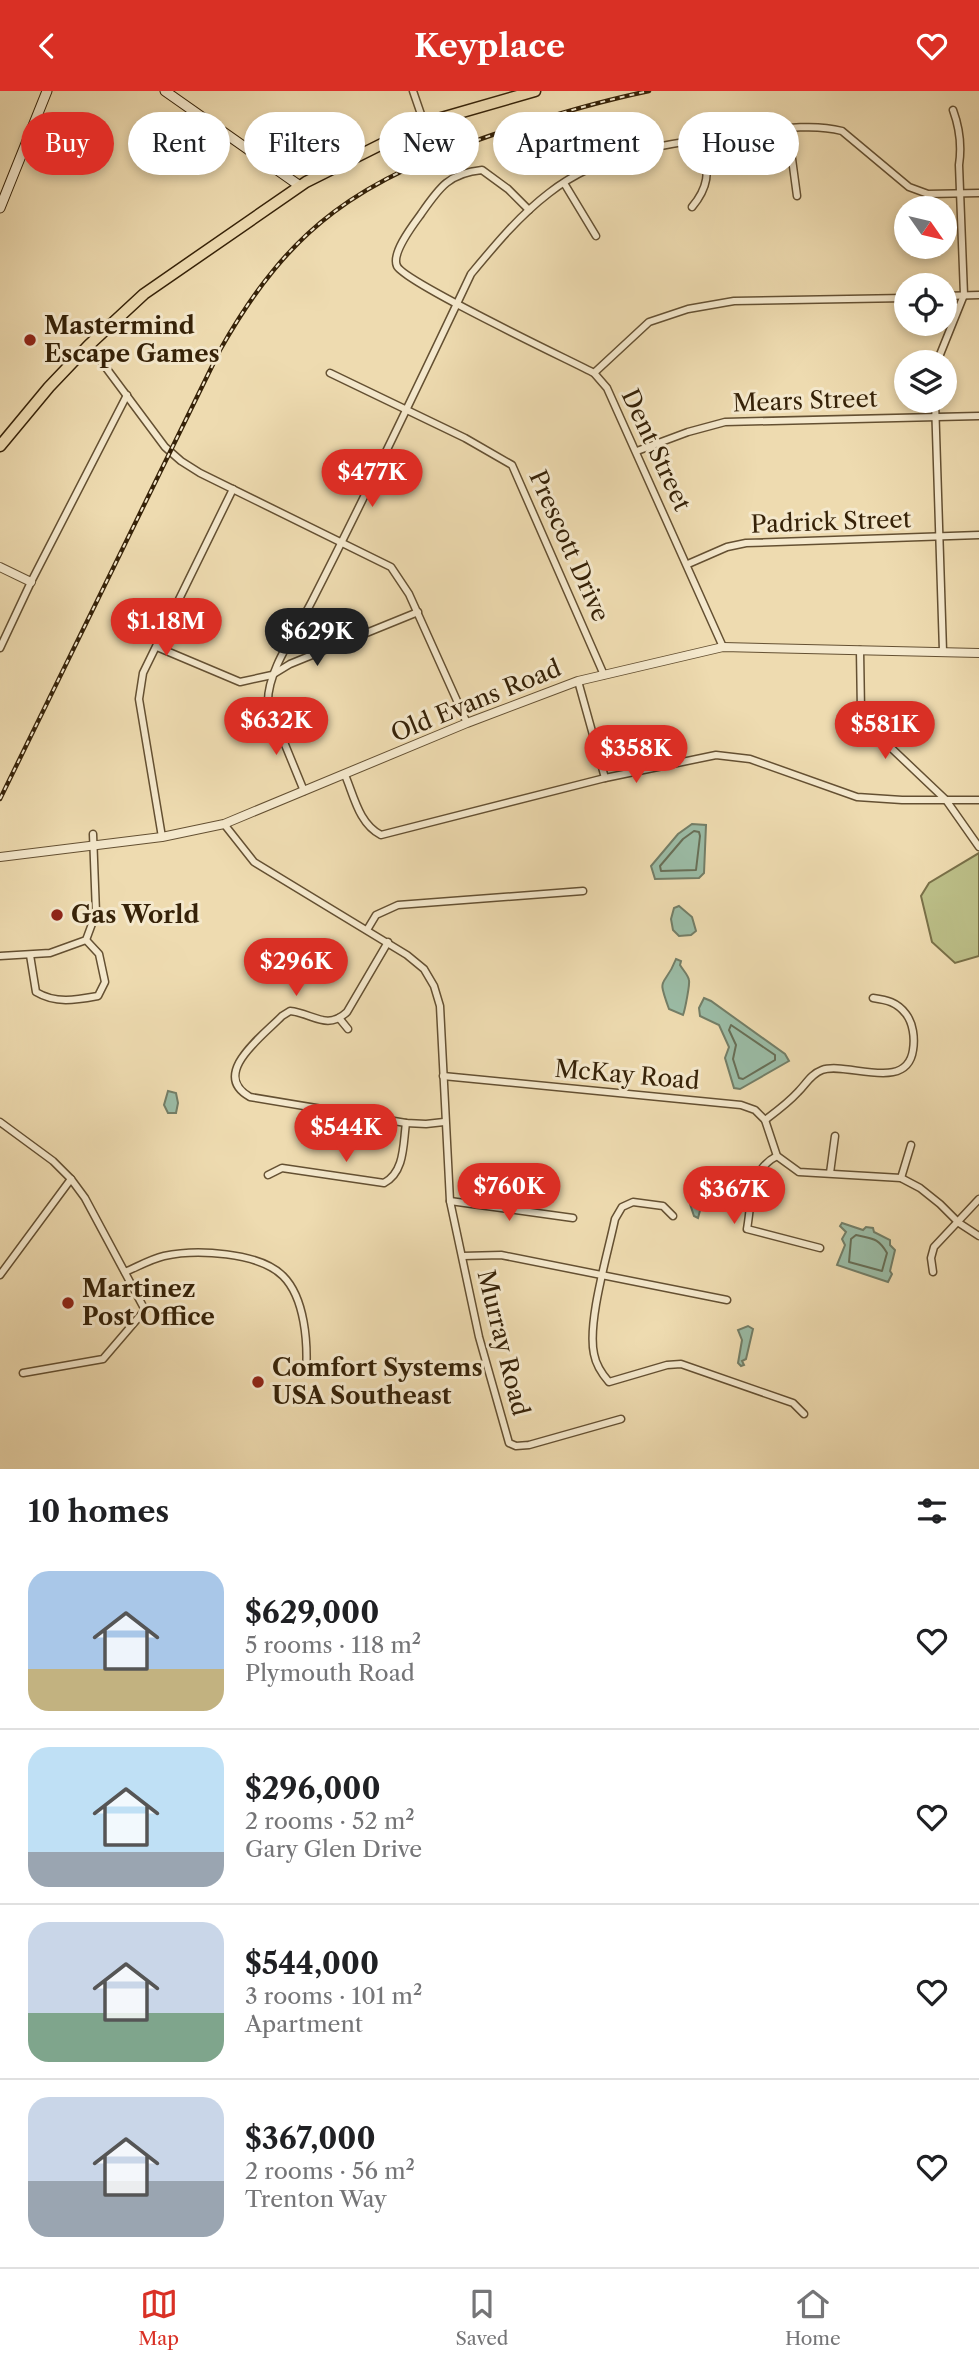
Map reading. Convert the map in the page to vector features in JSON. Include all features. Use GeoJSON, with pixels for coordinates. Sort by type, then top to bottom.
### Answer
{"type":"FeatureCollection","features":[{"type":"Feature","properties":{"kind":"main road"},"geometry":{"type":"LineString","coordinates":[[0,208],[2,196],[46,91]]}},
{"type":"Feature","properties":{"kind":"main road"},"geometry":{"type":"LineString","coordinates":[[165,91],[300,186]]}},
{"type":"Feature","properties":{"kind":"main road"},"geometry":{"type":"LineString","coordinates":[[462,112],[535,91]]}},
{"type":"Feature","properties":{"kind":"main road"},"geometry":{"type":"LineString","coordinates":[[0,446],[49,387],[144,294],[300,186],[379,144]]}},
{"type":"Feature","properties":{"kind":"street"},"geometry":{"type":"LineString","coordinates":[[413,91],[420,112]]}},
{"type":"Feature","properties":{"kind":"street"},"geometry":{"type":"LineString","coordinates":[[942,350],[964,295],[960,129],[953,110]]}},
{"type":"Feature","properties":{"kind":"street"},"geometry":{"type":"LineString","coordinates":[[799,129],[830,128],[842,131],[909,187],[928,194],[979,193]]}},
{"type":"Feature","properties":{"kind":"street"},"geometry":{"type":"LineString","coordinates":[[304,791],[268,703],[272,675],[341,542],[471,274],[500,238],[529,209],[564,183],[615,158],[678,143]]}},
{"type":"Feature","properties":{"kind":"street","name":"Dent Street"},"geometry":{"type":"LineString","coordinates":[[529,209],[482,170],[466,171],[449,179],[430,201],[400,246],[396,257],[397,265],[404,274],[594,373],[607,389],[637,451],[723,647]]}},
{"type":"Feature","properties":{"kind":"street"},"geometry":{"type":"LineString","coordinates":[[692,207],[703,193],[707,175]]}},
{"type":"Feature","properties":{"kind":"street"},"geometry":{"type":"LineString","coordinates":[[794,175],[797,196]]}},
{"type":"Feature","properties":{"kind":"street"},"geometry":{"type":"LineString","coordinates":[[564,183],[596,236]]}},
{"type":"Feature","properties":{"kind":"street"},"geometry":{"type":"LineString","coordinates":[[957,295],[979,295]]}},
{"type":"Feature","properties":{"kind":"street"},"geometry":{"type":"LineString","coordinates":[[594,373],[649,322],[688,309],[734,302],[894,297]]}},
{"type":"Feature","properties":{"kind":"street"},"geometry":{"type":"LineString","coordinates":[[89,345],[176,457],[200,473],[391,567],[418,612],[467,723]]}},
{"type":"Feature","properties":{"kind":"street","name":"Prescott Drive"},"geometry":{"type":"LineString","coordinates":[[330,373],[465,438],[512,465],[604,675]]}},
{"type":"Feature","properties":{"kind":"street"},"geometry":{"type":"LineString","coordinates":[[0,648],[127,395]]}},
{"type":"Feature","properties":{"kind":"street"},"geometry":{"type":"LineString","coordinates":[[935,413],[943,651]]}},
{"type":"Feature","properties":{"kind":"street","name":"Mears Street"},"geometry":{"type":"LineString","coordinates":[[637,451],[724,422],[979,416]]}},
{"type":"Feature","properties":{"kind":"street"},"geometry":{"type":"LineString","coordinates":[[162,837],[139,699],[144,673],[233,489]]}},
{"type":"Feature","properties":{"kind":"street","name":"Padrick Street"},"geometry":{"type":"LineString","coordinates":[[688,564],[727,547],[746,544],[979,535]]}},
{"type":"Feature","properties":{"kind":"street"},"geometry":{"type":"LineString","coordinates":[[0,567],[31,582]]}},
{"type":"Feature","properties":{"kind":"street"},"geometry":{"type":"LineString","coordinates":[[157,647],[240,682],[272,675],[290,664],[418,612]]}},
{"type":"Feature","properties":{"kind":"street","name":"Old Evans Road"},"geometry":{"type":"LineString","coordinates":[[0,857],[162,837],[224,824],[467,723],[578,681],[723,647],[979,653]]}},
{"type":"Feature","properties":{"kind":"street"},"geometry":{"type":"LineString","coordinates":[[860,650],[861,712],[868,726],[946,800],[979,847]]}},
{"type":"Feature","properties":{"kind":"street"},"geometry":{"type":"LineString","coordinates":[[578,681],[605,778]]}},
{"type":"Feature","properties":{"kind":"street"},"geometry":{"type":"LineString","coordinates":[[345,775],[370,830],[381,835],[605,778],[702,757],[736,756],[856,797],[979,800]]}},
{"type":"Feature","properties":{"kind":"street","name":"Murray Road"},"geometry":{"type":"LineString","coordinates":[[224,824],[254,862],[388,942],[424,969],[434,986],[442,1025],[444,1122],[450,1201],[479,1338],[509,1443],[516,1446],[529,1445],[621,1419]]}},
{"type":"Feature","properties":{"kind":"street"},"geometry":{"type":"LineString","coordinates":[[0,956],[60,951],[86,940],[96,913],[93,834]]}},
{"type":"Feature","properties":{"kind":"street"},"geometry":{"type":"LineString","coordinates":[[368,930],[376,915],[398,905],[583,891]]}},
{"type":"Feature","properties":{"kind":"street"},"geometry":{"type":"LineString","coordinates":[[30,955],[36,992],[48,1000],[76,1000],[98,996],[105,982],[99,954],[86,940]]}},
{"type":"Feature","properties":{"kind":"street"},"geometry":{"type":"LineString","coordinates":[[388,942],[347,1011],[340,1018],[322,1020],[290,1011],[240,1059],[234,1074],[235,1081],[242,1092],[250,1097],[407,1123],[444,1122]]}},
{"type":"Feature","properties":{"kind":"street"},"geometry":{"type":"LineString","coordinates":[[873,998],[891,1001],[901,1007],[909,1017],[914,1042],[912,1058],[902,1069],[887,1073],[823,1069],[811,1076],[782,1107],[765,1120],[777,1156],[799,1172],[901,1178],[920,1188],[959,1223],[979,1236]]}},
{"type":"Feature","properties":{"kind":"street"},"geometry":{"type":"LineString","coordinates":[[340,1018],[348,1029]]}},
{"type":"Feature","properties":{"kind":"street","name":"McKay Road"},"geometry":{"type":"LineString","coordinates":[[443,1076],[741,1105],[755,1110],[765,1120]]}},
{"type":"Feature","properties":{"kind":"street"},"geometry":{"type":"LineString","coordinates":[[0,1122],[53,1161],[71,1179],[85,1198],[145,1310],[103,1359],[23,1373]]}},
{"type":"Feature","properties":{"kind":"street"},"geometry":{"type":"LineString","coordinates":[[268,1175],[282,1168],[384,1183],[392,1179],[398,1171],[407,1123]]}},
{"type":"Feature","properties":{"kind":"street"},"geometry":{"type":"LineString","coordinates":[[831,1173],[835,1136]]}},
{"type":"Feature","properties":{"kind":"street"},"geometry":{"type":"LineString","coordinates":[[901,1178],[911,1145]]}},
{"type":"Feature","properties":{"kind":"street"},"geometry":{"type":"LineString","coordinates":[[777,1156],[766,1162],[756,1175],[747,1229],[820,1248]]}},
{"type":"Feature","properties":{"kind":"street"},"geometry":{"type":"LineString","coordinates":[[0,1275],[71,1179]]}},
{"type":"Feature","properties":{"kind":"street"},"geometry":{"type":"LineString","coordinates":[[933,1272],[931,1258],[934,1247],[979,1199]]}},
{"type":"Feature","properties":{"kind":"street"},"geometry":{"type":"LineString","coordinates":[[450,1201],[573,1218]]}},
{"type":"Feature","properties":{"kind":"street"},"geometry":{"type":"LineString","coordinates":[[673,1216],[663,1206],[633,1202],[622,1207],[615,1219],[594,1315],[593,1352],[600,1372],[609,1382],[667,1365],[681,1364],[793,1403],[804,1415]]}},
{"type":"Feature","properties":{"kind":"street"},"geometry":{"type":"LineString","coordinates":[[125,1272],[162,1256],[192,1252],[223,1253],[257,1262],[282,1274],[294,1290],[300,1312],[305,1340],[306,1373]]}},
{"type":"Feature","properties":{"kind":"street"},"geometry":{"type":"LineString","coordinates":[[463,1256],[501,1255],[727,1300]]}},
{"type":"Feature","properties":{"kind":"green space"},"geometry":{"type":"Polygon","coordinates":[[[979,853],[979,956],[955,963],[932,942],[921,896],[929,883],[979,853]]]}},
{"type":"Feature","properties":{"kind":"water"},"geometry":{"type":"Polygon","coordinates":[[[692,824],[706,825],[704,873],[699,878],[655,879],[651,866],[678,834],[692,824]]]}},
{"type":"Feature","properties":{"kind":"water"},"geometry":{"type":"Polygon","coordinates":[[[679,906],[692,917],[696,931],[691,935],[679,936],[673,930],[671,919],[674,908],[679,906]]]}},
{"type":"Feature","properties":{"kind":"water"},"geometry":{"type":"Polygon","coordinates":[[[676,959],[681,961],[680,965],[689,980],[683,1015],[669,1009],[662,986],[676,959]]]}},
{"type":"Feature","properties":{"kind":"water"},"geometry":{"type":"Polygon","coordinates":[[[704,998],[785,1054],[789,1061],[740,1089],[734,1088],[725,1058],[729,1047],[719,1025],[700,1016],[699,1008],[704,998]]]}},
{"type":"Feature","properties":{"kind":"water"},"geometry":{"type":"Polygon","coordinates":[[[168,1091],[176,1093],[176,1113],[168,1113],[164,1105],[168,1091]]]}},
{"type":"Feature","properties":{"kind":"water"},"geometry":{"type":"Polygon","coordinates":[[[699,1186],[705,1192],[698,1218],[694,1216],[690,1204],[693,1191],[699,1186]]]}},
{"type":"Feature","properties":{"kind":"water"},"geometry":{"type":"Polygon","coordinates":[[[842,1223],[863,1230],[866,1227],[873,1228],[874,1232],[890,1240],[890,1245],[895,1250],[890,1271],[892,1274],[888,1282],[837,1265],[845,1245],[842,1239],[846,1232],[840,1226],[842,1223]]]}},
{"type":"Feature","properties":{"kind":"water"},"geometry":{"type":"Polygon","coordinates":[[[748,1326],[753,1329],[746,1359],[741,1366],[738,1363],[742,1340],[738,1330],[748,1326]]]}},
{"type":"Feature","properties":{"kind":"railway"},"geometry":{"type":"LineString","coordinates":[[0,799],[220,350],[247,306],[303,238],[334,212],[405,169],[514,128],[649,91]]}},
{"type":"Feature","properties":{"kind":"place","name":"Mastermind Escape Games"},"geometry":{"type":"Point","coordinates":[30,340]}},
{"type":"Feature","properties":{"kind":"place","name":"Gas World"},"geometry":{"type":"Point","coordinates":[57,915]}},
{"type":"Feature","properties":{"kind":"place","name":"Martinez Post Office"},"geometry":{"type":"Point","coordinates":[68,1303]}},
{"type":"Feature","properties":{"kind":"place","name":"Comfort Systems USA Southeast"},"geometry":{"type":"Point","coordinates":[258,1382]}}]}
